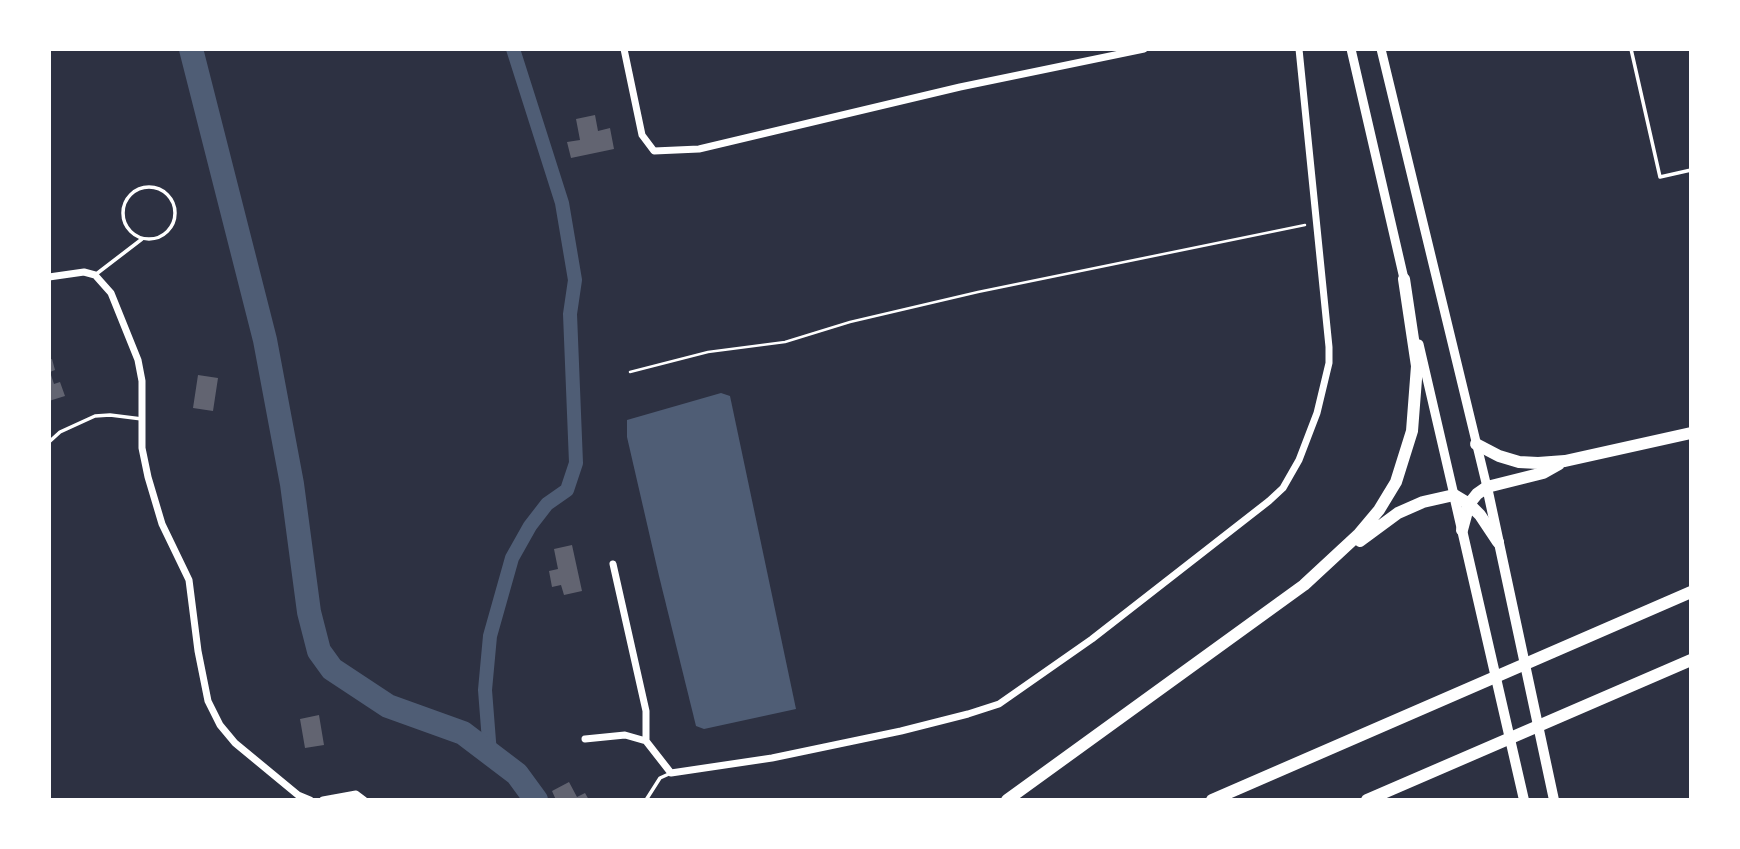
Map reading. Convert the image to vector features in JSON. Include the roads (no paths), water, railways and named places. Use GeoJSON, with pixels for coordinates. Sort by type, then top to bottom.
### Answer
{"type":"FeatureCollection","features":[{"type":"Feature","properties":{"kind":"highway"},"geometry":{"type":"LineString","coordinates":[[1304,585],[1368,523],[1388,496],[1402,466],[1412,431],[1417,366],[1404,279]]}},
{"type":"Feature","properties":{"kind":"highway"},"geometry":{"type":"LineString","coordinates":[[1476,444],[1518,462],[1565,461],[1691,433]]}},
{"type":"Feature","properties":{"kind":"highway"},"geometry":{"type":"LineString","coordinates":[[1462,530],[1469,504],[1486,487],[1543,473],[1565,461]]}},
{"type":"Feature","properties":{"kind":"highway"},"geometry":{"type":"LineString","coordinates":[[1007,800],[1304,585],[1398,513],[1423,502],[1454,495],[1480,515],[1497,542]]}},
{"type":"Feature","properties":{"kind":"highway"},"geometry":{"type":"LineString","coordinates":[[1212,800],[1691,593]]}},
{"type":"Feature","properties":{"kind":"highway"},"geometry":{"type":"LineString","coordinates":[[1367,800],[1691,660]]}},
{"type":"Feature","properties":{"kind":"main road"},"geometry":{"type":"LineString","coordinates":[[1486,487],[1554,800]]}},
{"type":"Feature","properties":{"kind":"main road"},"geometry":{"type":"LineString","coordinates":[[1454,495],[1524,800]]}},
{"type":"Feature","properties":{"kind":"street"},"geometry":{"type":"LineString","coordinates":[[624,49],[642,135],[654,151],[699,149],[960,87],[1144,49]]}},
{"type":"Feature","properties":{"kind":"street"},"geometry":{"type":"LineString","coordinates":[[585,739],[625,735],[646,741],[671,774],[725,767],[875,736],[999,704],[1092,639],[1283,488],[1293,473],[1317,413],[1327,380],[1329,347],[1299,49]]}},
{"type":"Feature","properties":{"kind":"street"},"geometry":{"type":"LineString","coordinates":[[1351,49],[1454,495]]}},
{"type":"Feature","properties":{"kind":"street"},"geometry":{"type":"LineString","coordinates":[[1381,49],[1486,487]]}},
{"type":"Feature","properties":{"kind":"street"},"geometry":{"type":"LineString","coordinates":[[49,277],[85,272],[95,275],[111,293],[138,360],[142,381],[142,448],[156,505],[189,580],[198,651],[208,701],[220,725],[235,743],[298,795],[310,800]]}},
{"type":"Feature","properties":{"kind":"street"},"geometry":{"type":"LineString","coordinates":[[613,564],[646,710],[646,741]]}},
{"type":"Feature","properties":{"kind":"street"},"geometry":{"type":"LineString","coordinates":[[323,800],[356,794],[364,800]]}},
{"type":"Feature","properties":{"kind":"lane"},"geometry":{"type":"LineString","coordinates":[[1631,49],[1660,177],[1691,170]]}},
{"type":"Feature","properties":{"kind":"lane"},"geometry":{"type":"LineString","coordinates":[[95,275],[142,239],[161,237],[173,224],[174,207],[171,199],[157,188],[149,187],[133,192],[124,206],[125,223],[129,230],[142,239]]}},
{"type":"Feature","properties":{"kind":"lane"},"geometry":{"type":"LineString","coordinates":[[49,442],[60,432],[95,416],[142,419]]}},
{"type":"Feature","properties":{"kind":"lane"},"geometry":{"type":"LineString","coordinates":[[646,800],[660,778],[671,774]]}},
{"type":"Feature","properties":{"kind":"water"},"geometry":{"type":"Polygon","coordinates":[[[721,393],[730,396],[796,709],[704,729],[696,726],[627,437],[627,420],[721,393]]]}},
{"type":"Feature","properties":{"kind":"waterway"},"geometry":{"type":"LineString","coordinates":[[191,49],[265,340],[292,484],[309,612],[319,651],[332,669],[388,706],[463,733],[517,774],[536,800]]}},
{"type":"Feature","properties":{"kind":"waterway"},"geometry":{"type":"LineString","coordinates":[[490,754],[485,690],[490,636],[512,558],[530,526],[547,504],[567,490],[576,463],[570,314],[575,280],[562,203],[513,49]]}}]}
